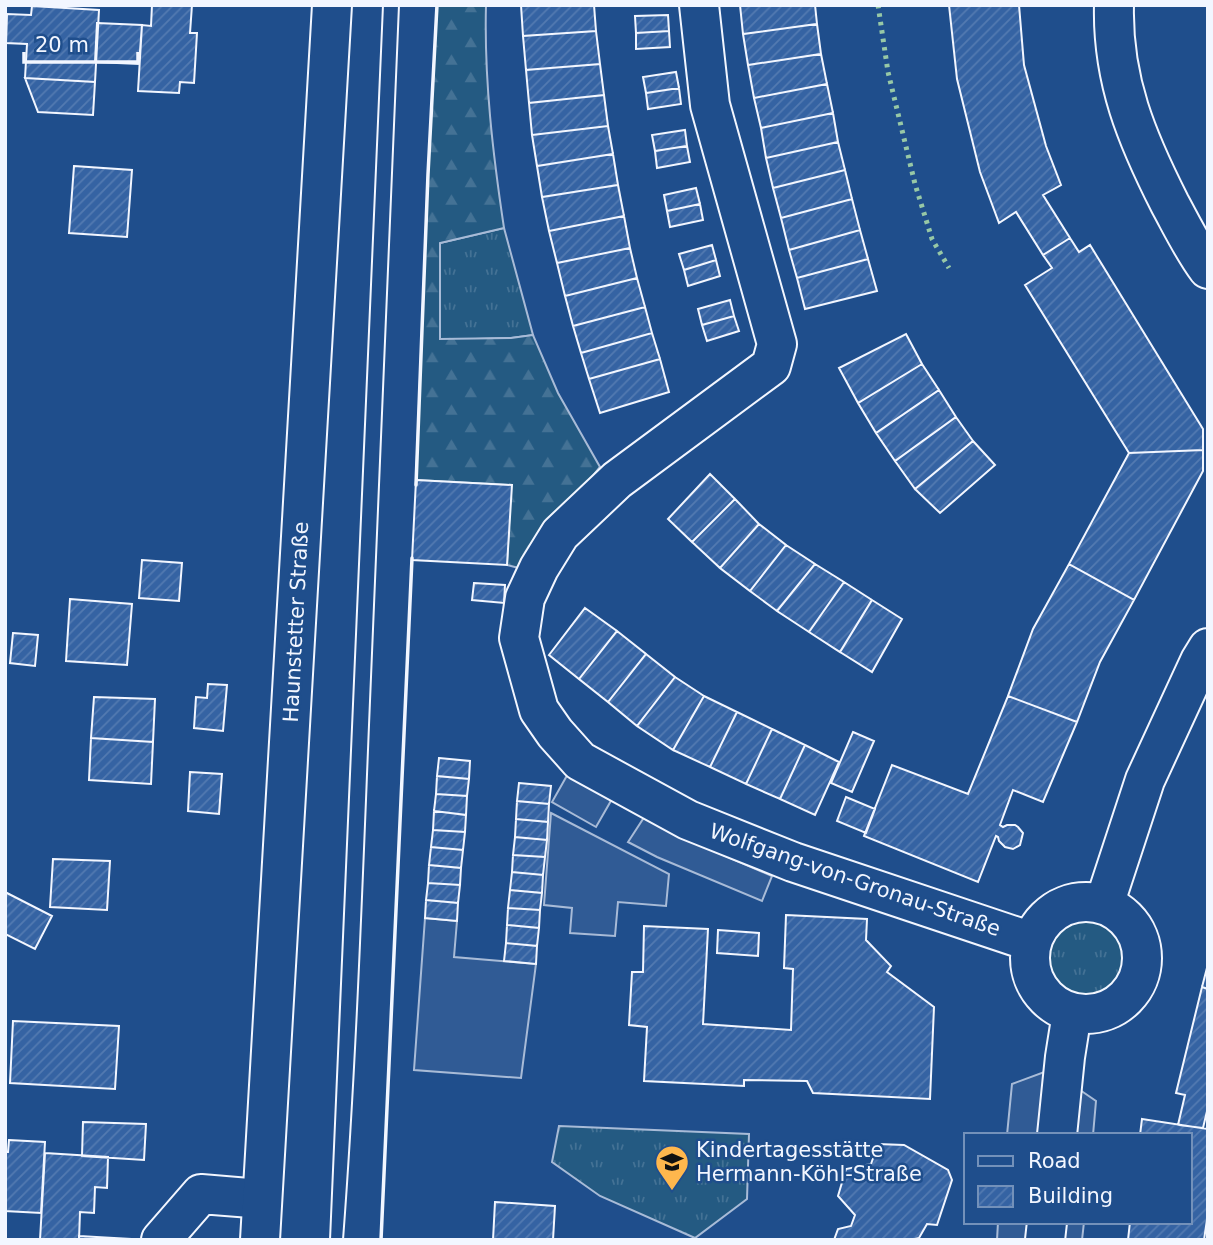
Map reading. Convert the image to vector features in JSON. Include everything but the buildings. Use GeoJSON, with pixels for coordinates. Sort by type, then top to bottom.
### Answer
{"type":"FeatureCollection","features":[{"type":"Feature","properties":{"kind":"street","name":"Haunstetter Straße"},"geometry":{"type":"LineString","coordinates":[[260,1240],[332,5]]}},
{"type":"Feature","properties":{"kind":"street","name":"Wolfgang-von-Gronau-Straße"},"geometry":{"type":"LineString","coordinates":[[699,5],[710,104],[777,344],[771,366],[617,481],[560,534],[539,568],[525,598],[519,638],[539,710],[580,761],[688,820],[793,862],[1032,942]]}},
{"type":"Feature","properties":{"kind":"street"},"geometry":{"type":"LineString","coordinates":[[1114,5],[1113,35],[1126,104],[1149,162],[1196,254],[1208,269]]}},
{"type":"Feature","properties":{"kind":"street"},"geometry":{"type":"LineString","coordinates":[[1104,905],[1144,780],[1208,648]]}},
{"type":"Feature","properties":{"kind":"street"},"geometry":{"type":"LineString","coordinates":[[1086,902],[1104,905],[1121,914],[1134,928],[1142,946],[1143,965],[1137,983],[1126,999],[1110,1010],[1091,1015],[1072,1013],[1055,1005],[1042,994],[1033,978],[1030,960],[1032,942],[1040,926],[1052,913],[1068,905],[1086,902]]}},
{"type":"Feature","properties":{"kind":"street"},"geometry":{"type":"LineString","coordinates":[[1056,1133],[1072,1013]]}},
{"type":"Feature","properties":{"kind":"street"},"geometry":{"type":"LineString","coordinates":[[161,1240],[201,1194],[262,1199]]}},
{"type":"Feature","properties":{"kind":"green space"},"geometry":{"type":"Polygon","coordinates":[[[437,5],[486,5],[490,117],[504,228],[440,243],[440,339],[533,335],[558,393],[600,467],[519,568],[507,565],[511,485],[416,480],[437,5]]]}},
{"type":"Feature","properties":{"kind":"green space"},"geometry":{"type":"Polygon","coordinates":[[[504,228],[533,335],[440,340],[440,243],[504,228]]]}},
{"type":"Feature","properties":{"kind":"green space"},"geometry":{"type":"Polygon","coordinates":[[[1086,919],[1101,922],[1114,931],[1123,944],[1126,959],[1123,974],[1114,987],[1101,996],[1086,999],[1071,996],[1058,987],[1049,974],[1046,959],[1049,944],[1058,931],[1071,922],[1086,919]]]}},
{"type":"Feature","properties":{"kind":"green space"},"geometry":{"type":"Polygon","coordinates":[[[559,1126],[749,1134],[747,1199],[695,1238],[600,1196],[552,1162],[559,1126]]]}},
{"type":"Feature","properties":{"kind":"shaded area"},"geometry":{"type":"Polygon","coordinates":[[[569,772],[612,799],[596,827],[552,802],[569,772]]]}},
{"type":"Feature","properties":{"kind":"shaded area"},"geometry":{"type":"Polygon","coordinates":[[[551,813],[669,874],[666,906],[618,902],[615,936],[570,933],[572,908],[544,905],[551,813]]]}},
{"type":"Feature","properties":{"kind":"shaded area"},"geometry":{"type":"Polygon","coordinates":[[[645,816],[670,832],[772,876],[762,901],[628,842],[645,816]]]}},
{"type":"Feature","properties":{"kind":"shaded area"},"geometry":{"type":"Polygon","coordinates":[[[425,918],[457,921],[454,957],[536,964],[521,1078],[414,1070],[425,918]]]}},
{"type":"Feature","properties":{"kind":"shaded area"},"geometry":{"type":"Polygon","coordinates":[[[1047,1071],[1040,1133],[1007,1133],[1012,1084],[1047,1071]]]}},
{"type":"Feature","properties":{"kind":"shaded area"},"geometry":{"type":"Polygon","coordinates":[[[1080,1090],[1096,1101],[1093,1133],[1075,1133],[1080,1090]]]}},
{"type":"Feature","properties":{"kind":"shaded area"},"geometry":{"type":"Polygon","coordinates":[[[998,1224],[1030,1224],[1028,1240],[997,1240],[998,1224]]]}},
{"type":"Feature","properties":{"kind":"shaded area"},"geometry":{"type":"Polygon","coordinates":[[[1066,1224],[1084,1224],[1082,1240],[1064,1240],[1066,1224]]]}},
{"type":"Feature","properties":{"kind":"tram line"},"geometry":{"type":"LineString","coordinates":[[330,1240],[383,5]]}},
{"type":"Feature","properties":{"kind":"tram line"},"geometry":{"type":"LineString","coordinates":[[343,1240],[358,982],[399,5]]}},
{"type":"Feature","properties":{"kind":"hedge"},"geometry":{"type":"LineString","coordinates":[[878,5],[888,72],[915,184],[932,239],[949,268]]}},
{"type":"Feature","properties":{"kind":"wall"},"geometry":{"type":"LineString","coordinates":[[416,485],[437,5]]}},
{"type":"Feature","properties":{"kind":"wall"},"geometry":{"type":"LineString","coordinates":[[381,1240],[412,558]]}},
{"type":"Feature","properties":{"kind":"place","name":"Kindertagesstätte Hermann-Köhl-Straße"},"geometry":{"type":"Point","coordinates":[672,1192]}}]}
